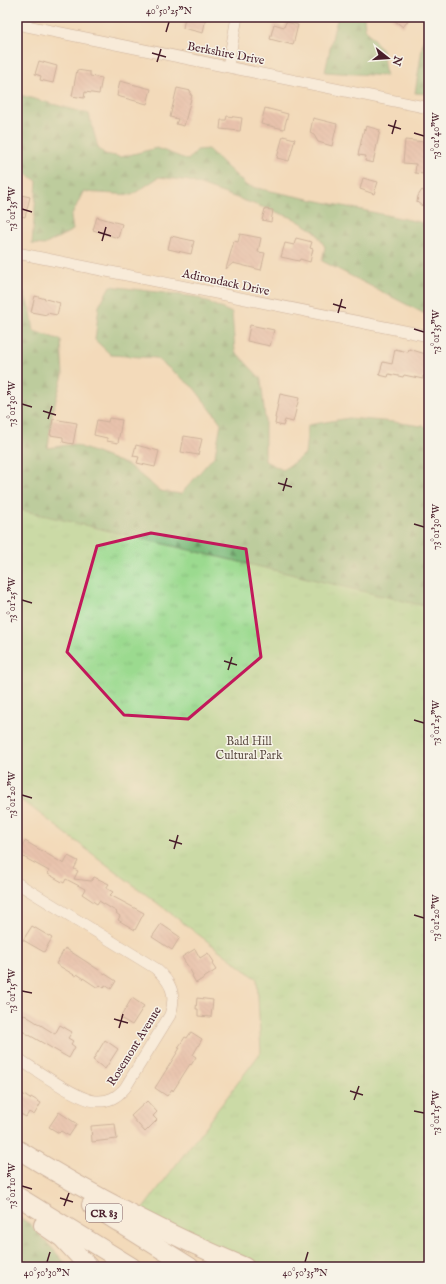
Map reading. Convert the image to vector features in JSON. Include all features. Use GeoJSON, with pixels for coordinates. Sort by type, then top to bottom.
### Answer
{"type":"FeatureCollection","features":[{"type":"Feature","properties":{"kind":"highway"},"geometry":{"type":"LineString","coordinates":[[17,1149],[83,1189],[110,1203],[179,1238],[245,1267]]}},
{"type":"Feature","properties":{"kind":"highway","name":"CR 83"},"geometry":{"type":"LineString","coordinates":[[17,1159],[190,1267]]}},
{"type":"Feature","properties":{"kind":"highway","name":"CR 83"},"geometry":{"type":"LineString","coordinates":[[17,1196],[132,1267]]}},
{"type":"Feature","properties":{"kind":"highway"},"geometry":{"type":"LineString","coordinates":[[17,1206],[62,1238],[89,1267]]}},
{"type":"Feature","properties":{"kind":"street"},"geometry":{"type":"LineString","coordinates":[[228,66],[237,17]]}},
{"type":"Feature","properties":{"kind":"street","name":"Berkshire Drive"},"geometry":{"type":"LineString","coordinates":[[17,24],[429,108]]}},
{"type":"Feature","properties":{"kind":"street","name":"Adirondack Drive"},"geometry":{"type":"LineString","coordinates":[[17,253],[429,336]]}},
{"type":"Feature","properties":{"kind":"street","name":"Rosemont Avenue"},"geometry":{"type":"LineString","coordinates":[[17,883],[155,968],[167,981],[173,993],[174,1004],[166,1022],[126,1088],[118,1097],[95,1102],[83,1098],[17,1058]]}},
{"type":"Feature","properties":{"kind":"highlighted area"},"geometry":{"type":"Polygon","coordinates":[[[151,533],[246,549],[261,657],[188,719],[124,715],[67,652],[97,546],[151,533]]]}},
{"type":"Feature","properties":{"kind":"green space"},"geometry":{"type":"Polygon","coordinates":[[[338,17],[364,17],[365,28],[382,50],[386,76],[325,72],[338,17]]]}},
{"type":"Feature","properties":{"kind":"green space"},"geometry":{"type":"Polygon","coordinates":[[[427,17],[429,17],[429,94],[415,93],[427,17]]]}},
{"type":"Feature","properties":{"kind":"green space"},"geometry":{"type":"Polygon","coordinates":[[[20,95],[89,114],[98,148],[105,154],[121,157],[157,148],[188,160],[197,150],[208,149],[247,186],[429,224],[429,316],[322,261],[325,247],[315,231],[293,218],[189,181],[159,177],[132,195],[83,192],[71,217],[73,230],[44,245],[32,244],[37,181],[17,168],[17,99],[20,95]]]}},
{"type":"Feature","properties":{"kind":"green space","name":"Bald Hill Cultural Park"},"geometry":{"type":"Polygon","coordinates":[[[17,275],[31,312],[34,331],[61,340],[63,375],[52,414],[48,448],[73,444],[128,465],[160,491],[181,494],[215,455],[221,423],[194,388],[156,358],[111,355],[95,340],[99,306],[110,286],[196,297],[232,313],[235,351],[261,379],[265,418],[265,461],[283,470],[305,454],[308,425],[349,418],[429,427],[429,726],[265,1053],[260,978],[17,784],[17,275]]]}},
{"type":"Feature","properties":{"kind":"green space","name":"Bald Hill Cultural Park"},"geometry":{"type":"Polygon","coordinates":[[[17,509],[429,607],[429,1267],[261,1267],[139,1214],[261,1052],[257,979],[27,804],[17,798],[17,509]]]}},
{"type":"Feature","properties":{"kind":"green space"},"geometry":{"type":"Polygon","coordinates":[[[17,1216],[30,1224],[69,1267],[17,1267],[17,1216]]]}},
{"type":"Feature","properties":{"kind":"building"},"geometry":{"type":"Polygon","coordinates":[[[185,17],[206,17],[203,33],[183,28],[185,17]]]}},
{"type":"Feature","properties":{"kind":"building"},"geometry":{"type":"Polygon","coordinates":[[[390,17],[411,17],[403,27],[390,17]]]}},
{"type":"Feature","properties":{"kind":"building"},"geometry":{"type":"Polygon","coordinates":[[[286,22],[298,25],[293,45],[270,39],[274,24],[284,27],[286,22]]]}},
{"type":"Feature","properties":{"kind":"building"},"geometry":{"type":"Polygon","coordinates":[[[39,61],[57,66],[53,83],[40,80],[41,76],[35,74],[39,61]]]}},
{"type":"Feature","properties":{"kind":"building"},"geometry":{"type":"Polygon","coordinates":[[[77,70],[90,72],[90,76],[102,78],[99,94],[85,92],[84,98],[72,96],[77,70]]]}},
{"type":"Feature","properties":{"kind":"building"},"geometry":{"type":"Polygon","coordinates":[[[120,81],[151,89],[147,104],[117,96],[120,81]]]}},
{"type":"Feature","properties":{"kind":"building"},"geometry":{"type":"Polygon","coordinates":[[[177,88],[191,91],[190,95],[192,95],[184,126],[176,124],[178,119],[170,117],[177,88]]]}},
{"type":"Feature","properties":{"kind":"building"},"geometry":{"type":"Polygon","coordinates":[[[265,108],[288,114],[284,129],[261,124],[265,108]]]}},
{"type":"Feature","properties":{"kind":"building"},"geometry":{"type":"Polygon","coordinates":[[[227,116],[242,118],[240,131],[220,129],[221,120],[226,120],[227,116]]]}},
{"type":"Feature","properties":{"kind":"building"},"geometry":{"type":"Polygon","coordinates":[[[313,118],[337,124],[332,146],[318,142],[314,135],[310,133],[313,118]]]}},
{"type":"Feature","properties":{"kind":"building"},"geometry":{"type":"Polygon","coordinates":[[[366,126],[380,130],[373,163],[365,161],[366,156],[358,155],[366,126]]]}},
{"type":"Feature","properties":{"kind":"building"},"geometry":{"type":"Polygon","coordinates":[[[283,136],[295,139],[289,161],[277,158],[283,136]]]}},
{"type":"Feature","properties":{"kind":"building"},"geometry":{"type":"Polygon","coordinates":[[[405,140],[425,142],[424,174],[415,173],[416,164],[403,163],[405,140]]]}},
{"type":"Feature","properties":{"kind":"building"},"geometry":{"type":"Polygon","coordinates":[[[363,178],[378,182],[374,194],[360,189],[363,178]]]}},
{"type":"Feature","properties":{"kind":"building"},"geometry":{"type":"Polygon","coordinates":[[[422,190],[429,195],[429,197],[422,206],[417,202],[418,196],[422,190]]]}},
{"type":"Feature","properties":{"kind":"building"},"geometry":{"type":"Polygon","coordinates":[[[17,194],[30,197],[25,217],[17,215],[17,194]]]}},
{"type":"Feature","properties":{"kind":"building"},"geometry":{"type":"Polygon","coordinates":[[[265,209],[273,210],[271,222],[262,220],[265,209]]]}},
{"type":"Feature","properties":{"kind":"building"},"geometry":{"type":"Polygon","coordinates":[[[97,217],[122,224],[118,238],[93,230],[97,217]]]}},
{"type":"Feature","properties":{"kind":"building"},"geometry":{"type":"Polygon","coordinates":[[[240,234],[261,238],[258,252],[265,253],[261,270],[233,263],[226,269],[234,241],[238,242],[240,234]]]}},
{"type":"Feature","properties":{"kind":"building"},"geometry":{"type":"Polygon","coordinates":[[[171,236],[194,241],[191,254],[168,249],[171,236]]]}},
{"type":"Feature","properties":{"kind":"building"},"geometry":{"type":"Polygon","coordinates":[[[296,238],[312,242],[310,248],[313,249],[310,262],[300,259],[299,261],[281,257],[285,243],[294,245],[296,238]]]}},
{"type":"Feature","properties":{"kind":"building"},"geometry":{"type":"Polygon","coordinates":[[[35,296],[60,303],[57,315],[31,312],[35,296]]]}},
{"type":"Feature","properties":{"kind":"building"},"geometry":{"type":"Polygon","coordinates":[[[250,325],[274,330],[270,346],[247,341],[250,325]]]}},
{"type":"Feature","properties":{"kind":"building"},"geometry":{"type":"Polygon","coordinates":[[[395,349],[408,352],[409,349],[429,355],[429,365],[426,376],[423,376],[423,379],[404,375],[403,377],[389,374],[388,377],[379,375],[383,362],[392,364],[395,349]]]}},
{"type":"Feature","properties":{"kind":"building"},"geometry":{"type":"Polygon","coordinates":[[[280,394],[299,398],[293,422],[285,420],[283,426],[275,424],[280,394]]]}},
{"type":"Feature","properties":{"kind":"building"},"geometry":{"type":"Polygon","coordinates":[[[109,418],[122,420],[118,443],[107,441],[107,438],[94,435],[97,420],[108,422],[109,418]]]}},
{"type":"Feature","properties":{"kind":"building"},"geometry":{"type":"Polygon","coordinates":[[[53,419],[77,423],[73,444],[63,442],[63,437],[50,435],[53,419]]]}},
{"type":"Feature","properties":{"kind":"building"},"geometry":{"type":"Polygon","coordinates":[[[184,436],[202,439],[198,455],[181,452],[184,436]]]}},
{"type":"Feature","properties":{"kind":"building"},"geometry":{"type":"Polygon","coordinates":[[[136,445],[159,451],[155,467],[137,463],[139,457],[133,456],[136,445]]]}},
{"type":"Feature","properties":{"kind":"building"},"geometry":{"type":"Polygon","coordinates":[[[25,841],[64,864],[68,856],[78,861],[74,869],[78,871],[74,879],[91,881],[94,877],[109,884],[106,888],[113,892],[110,895],[144,913],[135,930],[118,920],[120,916],[116,913],[117,912],[99,901],[97,904],[82,894],[85,889],[66,879],[64,883],[48,874],[49,871],[18,854],[25,841]]]}},
{"type":"Feature","properties":{"kind":"building"},"geometry":{"type":"Polygon","coordinates":[[[161,924],[180,937],[172,950],[152,937],[161,924]]]}},
{"type":"Feature","properties":{"kind":"building"},"geometry":{"type":"Polygon","coordinates":[[[32,926],[52,938],[44,952],[23,940],[32,926]]]}},
{"type":"Feature","properties":{"kind":"building"},"geometry":{"type":"Polygon","coordinates":[[[65,948],[116,981],[111,989],[105,985],[104,988],[100,985],[98,988],[77,974],[76,976],[56,964],[65,948]]]}},
{"type":"Feature","properties":{"kind":"building"},"geometry":{"type":"Polygon","coordinates":[[[195,949],[200,958],[208,953],[214,962],[212,964],[216,970],[196,983],[182,957],[195,949]]]}},
{"type":"Feature","properties":{"kind":"building"},"geometry":{"type":"Polygon","coordinates":[[[132,998],[144,1006],[132,1025],[120,1018],[132,998]]]}},
{"type":"Feature","properties":{"kind":"building"},"geometry":{"type":"Polygon","coordinates":[[[197,998],[213,1000],[211,1017],[198,1016],[198,1009],[196,1009],[197,998]]]}},
{"type":"Feature","properties":{"kind":"building"},"geometry":{"type":"Polygon","coordinates":[[[23,1014],[55,1034],[60,1025],[72,1032],[68,1038],[73,1041],[71,1044],[75,1047],[69,1058],[17,1028],[17,1024],[23,1014]]]}},
{"type":"Feature","properties":{"kind":"building"},"geometry":{"type":"Polygon","coordinates":[[[191,1032],[202,1039],[193,1055],[196,1057],[173,1091],[172,1089],[167,1096],[155,1088],[180,1048],[178,1048],[185,1037],[187,1038],[191,1032]]]}},
{"type":"Feature","properties":{"kind":"building"},"geometry":{"type":"Polygon","coordinates":[[[105,1040],[118,1049],[105,1069],[93,1060],[105,1040]]]}},
{"type":"Feature","properties":{"kind":"building"},"geometry":{"type":"Polygon","coordinates":[[[21,1093],[30,1099],[31,1097],[41,1103],[34,1115],[29,1112],[26,1117],[17,1112],[17,1100],[21,1093]]]}},
{"type":"Feature","properties":{"kind":"building"},"geometry":{"type":"Polygon","coordinates":[[[147,1101],[157,1112],[153,1116],[157,1120],[145,1132],[131,1116],[147,1101]]]}},
{"type":"Feature","properties":{"kind":"building"},"geometry":{"type":"Polygon","coordinates":[[[59,1112],[77,1124],[69,1136],[61,1131],[59,1133],[49,1127],[59,1112]]]}},
{"type":"Feature","properties":{"kind":"building"},"geometry":{"type":"Polygon","coordinates":[[[115,1124],[117,1139],[92,1142],[91,1126],[115,1124]]]}}]}
